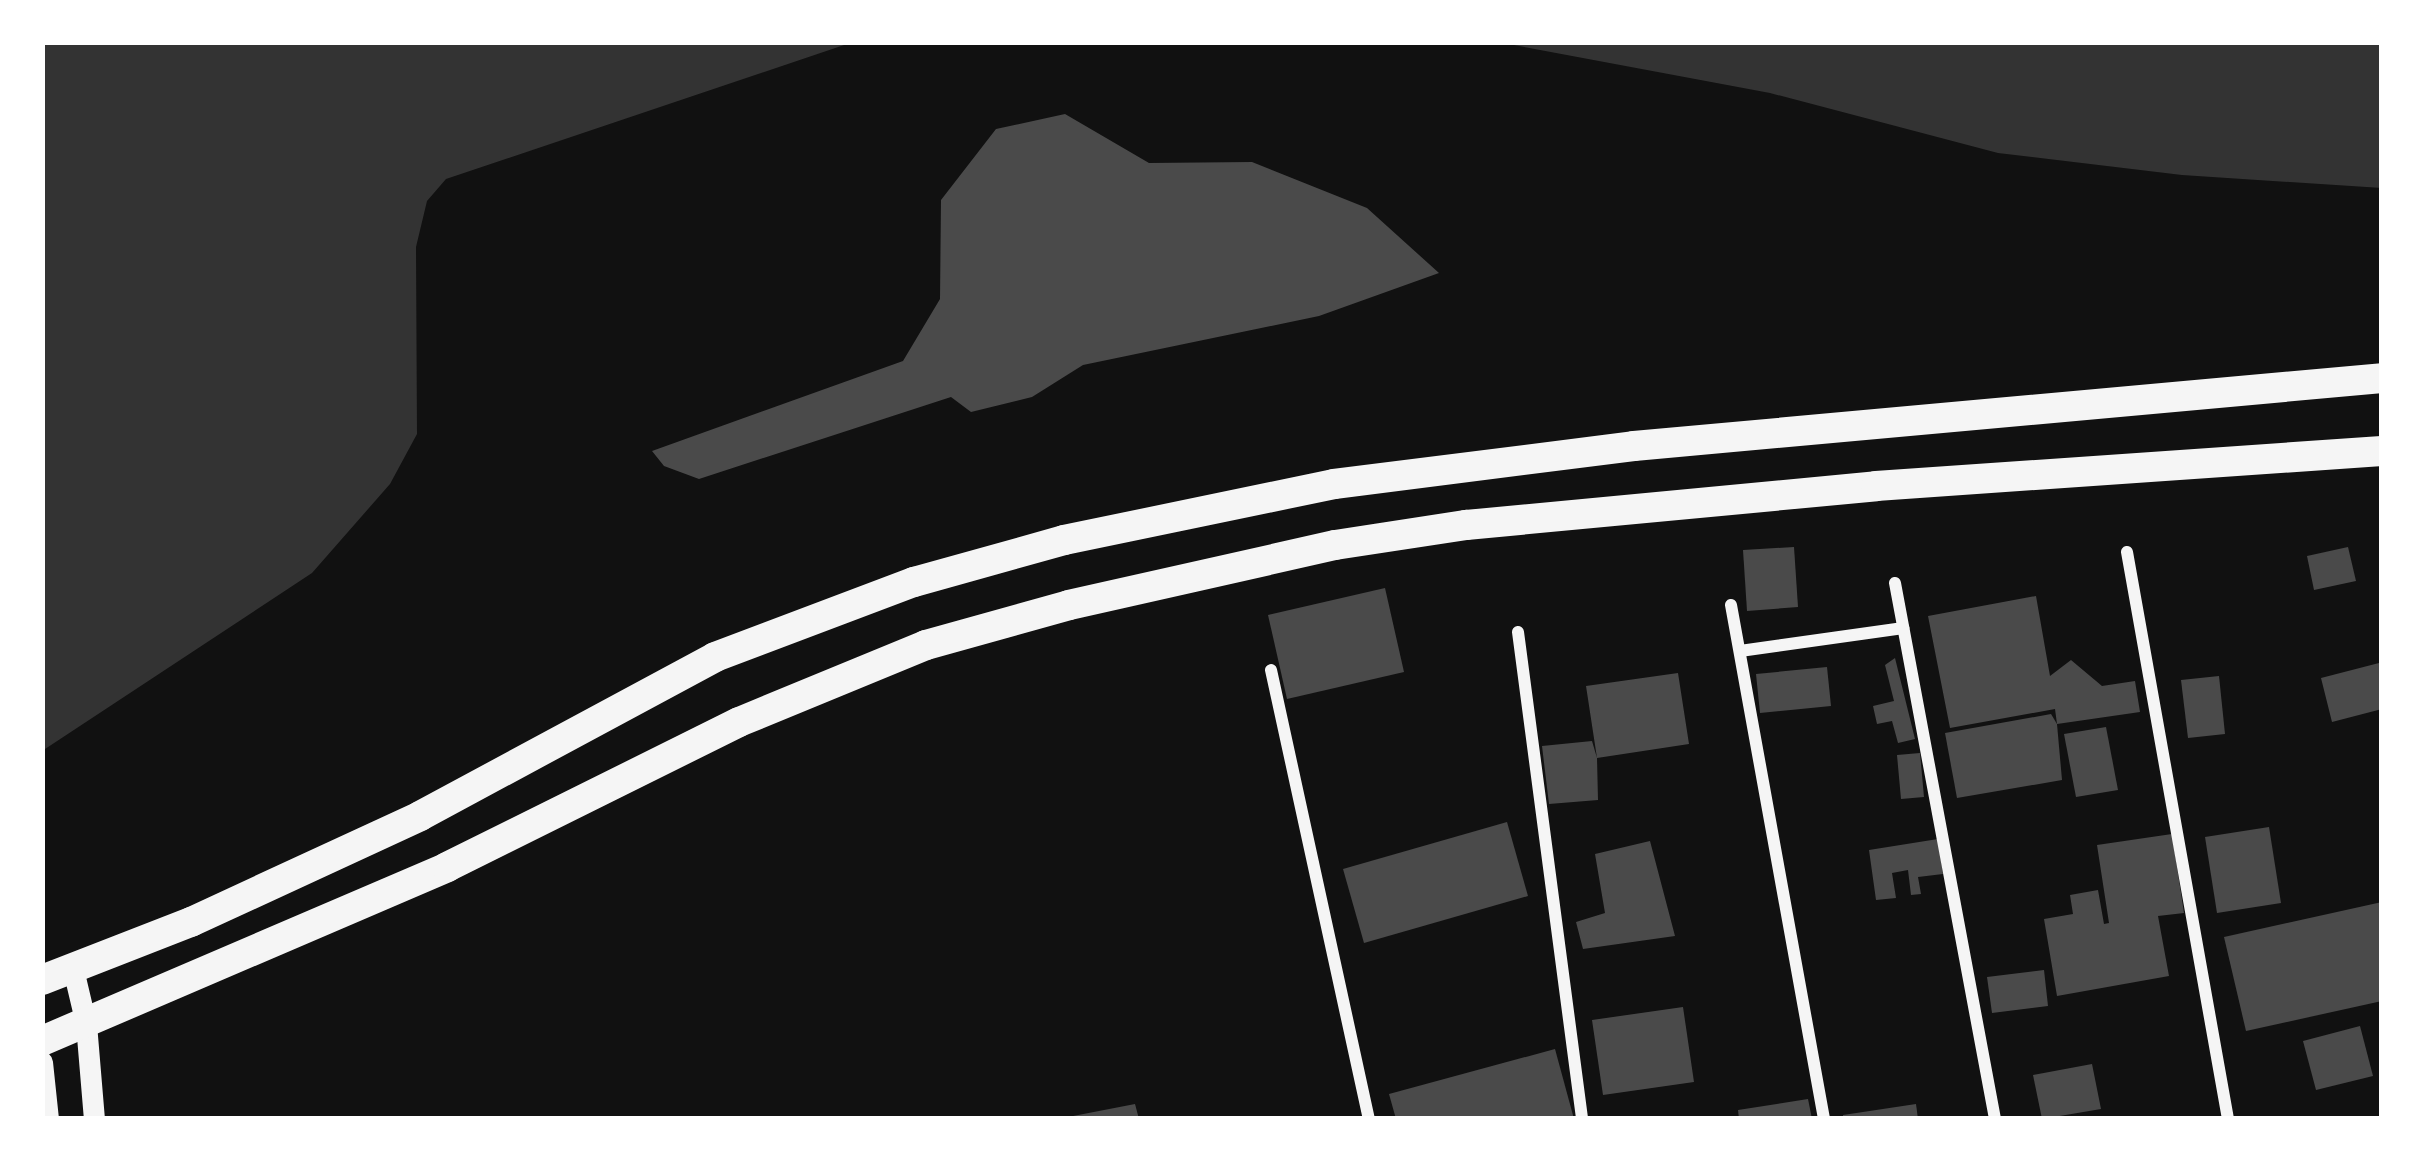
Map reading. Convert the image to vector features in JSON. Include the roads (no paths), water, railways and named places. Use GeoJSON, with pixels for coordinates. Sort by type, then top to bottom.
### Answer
{"type":"FeatureCollection","features":[{"type":"Feature","properties":{"kind":"main road"},"geometry":{"type":"LineString","coordinates":[[42,980],[191,922],[420,816],[715,657],[914,582],[1064,540],[1334,484],[1634,446],[2382,378]]}},
{"type":"Feature","properties":{"kind":"main road"},"geometry":{"type":"LineString","coordinates":[[42,1041],[447,867],[739,722],[843,678],[926,645],[1151,584],[1335,544],[1466,525],[1876,486],[2382,451]]}},
{"type":"Feature","properties":{"kind":"street"},"geometry":{"type":"LineString","coordinates":[[2127,552],[2228,1119]]}},
{"type":"Feature","properties":{"kind":"street"},"geometry":{"type":"LineString","coordinates":[[1895,583],[1995,1119]]}},
{"type":"Feature","properties":{"kind":"street"},"geometry":{"type":"LineString","coordinates":[[1731,604],[1824,1119]]}},
{"type":"Feature","properties":{"kind":"street"},"geometry":{"type":"LineString","coordinates":[[1740,651],[1904,628]]}},
{"type":"Feature","properties":{"kind":"street"},"geometry":{"type":"LineString","coordinates":[[1518,632],[1582,1119]]}},
{"type":"Feature","properties":{"kind":"street"},"geometry":{"type":"LineString","coordinates":[[1271,670],[1369,1119]]}},
{"type":"Feature","properties":{"kind":"street"},"geometry":{"type":"LineString","coordinates":[[73,969],[86,1024],[94,1119]]}},
{"type":"Feature","properties":{"kind":"street"},"geometry":{"type":"LineString","coordinates":[[42,1062],[49,1119]]}}]}
